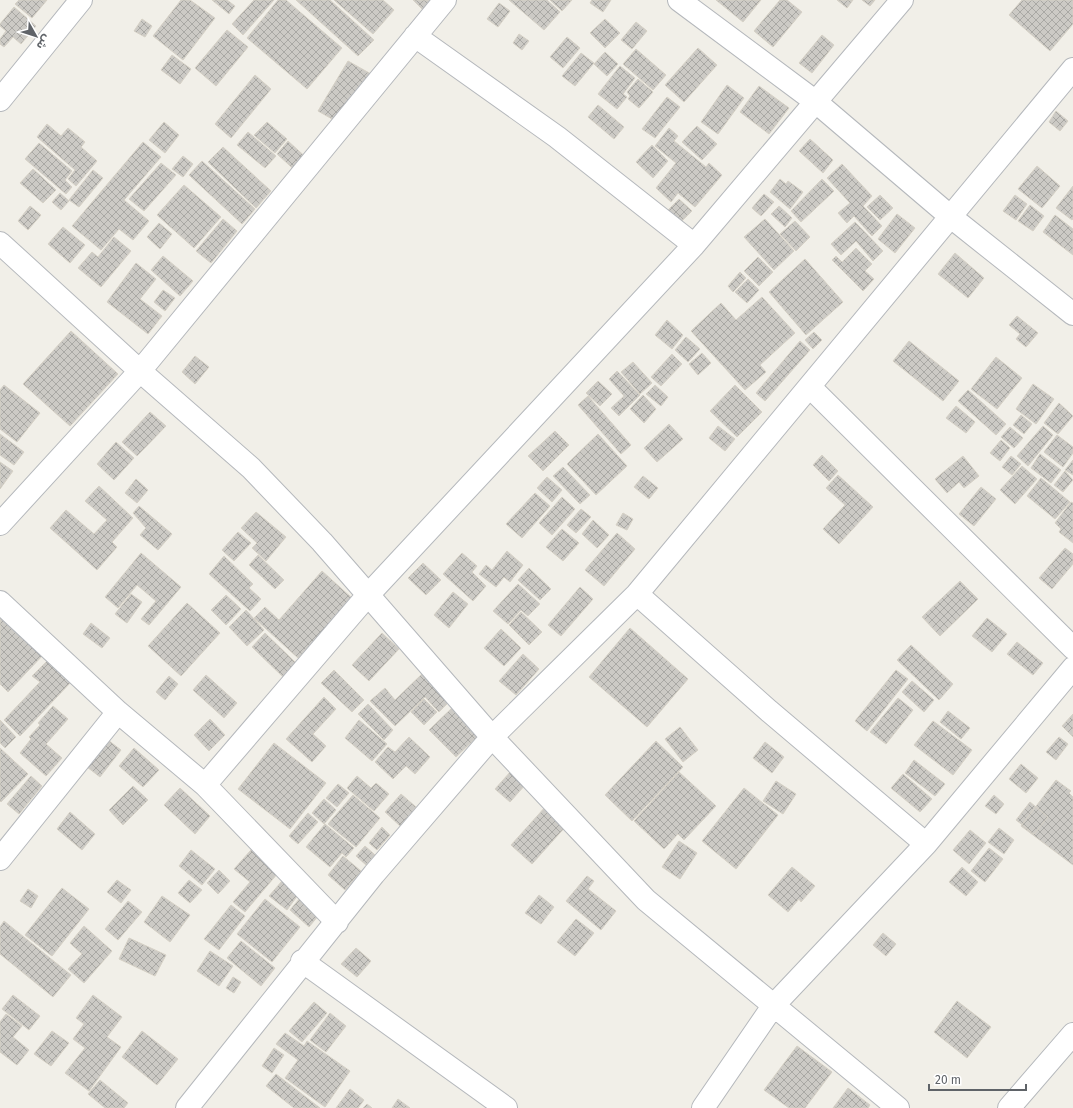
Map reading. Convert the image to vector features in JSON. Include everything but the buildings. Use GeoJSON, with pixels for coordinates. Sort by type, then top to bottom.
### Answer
{"type":"FeatureCollection","features":[{"type":"Feature","properties":{"kind":"street"},"geometry":{"type":"LineString","coordinates":[[0,100],[81,0]]}},
{"type":"Feature","properties":{"kind":"street"},"geometry":{"type":"LineString","coordinates":[[0,524],[140,371],[445,0]]}},
{"type":"Feature","properties":{"kind":"street"},"geometry":{"type":"LineString","coordinates":[[679,0],[816,102],[951,217],[1073,314]]}},
{"type":"Feature","properties":{"kind":"street"},"geometry":{"type":"LineString","coordinates":[[205,785],[368,595],[694,245],[902,0]]}},
{"type":"Feature","properties":{"kind":"street"},"geometry":{"type":"LineString","coordinates":[[415,36],[557,137],[694,245]]}},
{"type":"Feature","properties":{"kind":"street"},"geometry":{"type":"LineString","coordinates":[[187,1108],[302,961],[337,922],[374,874],[492,737],[637,594],[1073,69]]}},
{"type":"Feature","properties":{"kind":"street"},"geometry":{"type":"LineString","coordinates":[[0,243],[140,371],[251,468],[322,542],[492,737],[646,900],[898,1108]]}},
{"type":"Feature","properties":{"kind":"street"},"geometry":{"type":"LineString","coordinates":[[810,387],[1073,648]]}},
{"type":"Feature","properties":{"kind":"street"},"geometry":{"type":"LineString","coordinates":[[637,594],[769,711],[926,844]]}},
{"type":"Feature","properties":{"kind":"street"},"geometry":{"type":"LineString","coordinates":[[0,602],[118,712],[205,785],[337,922]]}},
{"type":"Feature","properties":{"kind":"street"},"geometry":{"type":"LineString","coordinates":[[703,1108],[774,1006],[926,844],[1073,668]]}},
{"type":"Feature","properties":{"kind":"street"},"geometry":{"type":"LineString","coordinates":[[0,859],[118,712]]}},
{"type":"Feature","properties":{"kind":"street"},"geometry":{"type":"LineString","coordinates":[[302,961],[506,1108]]}},
{"type":"Feature","properties":{"kind":"street"},"geometry":{"type":"LineString","coordinates":[[1009,1108],[1073,1034]]}}]}
